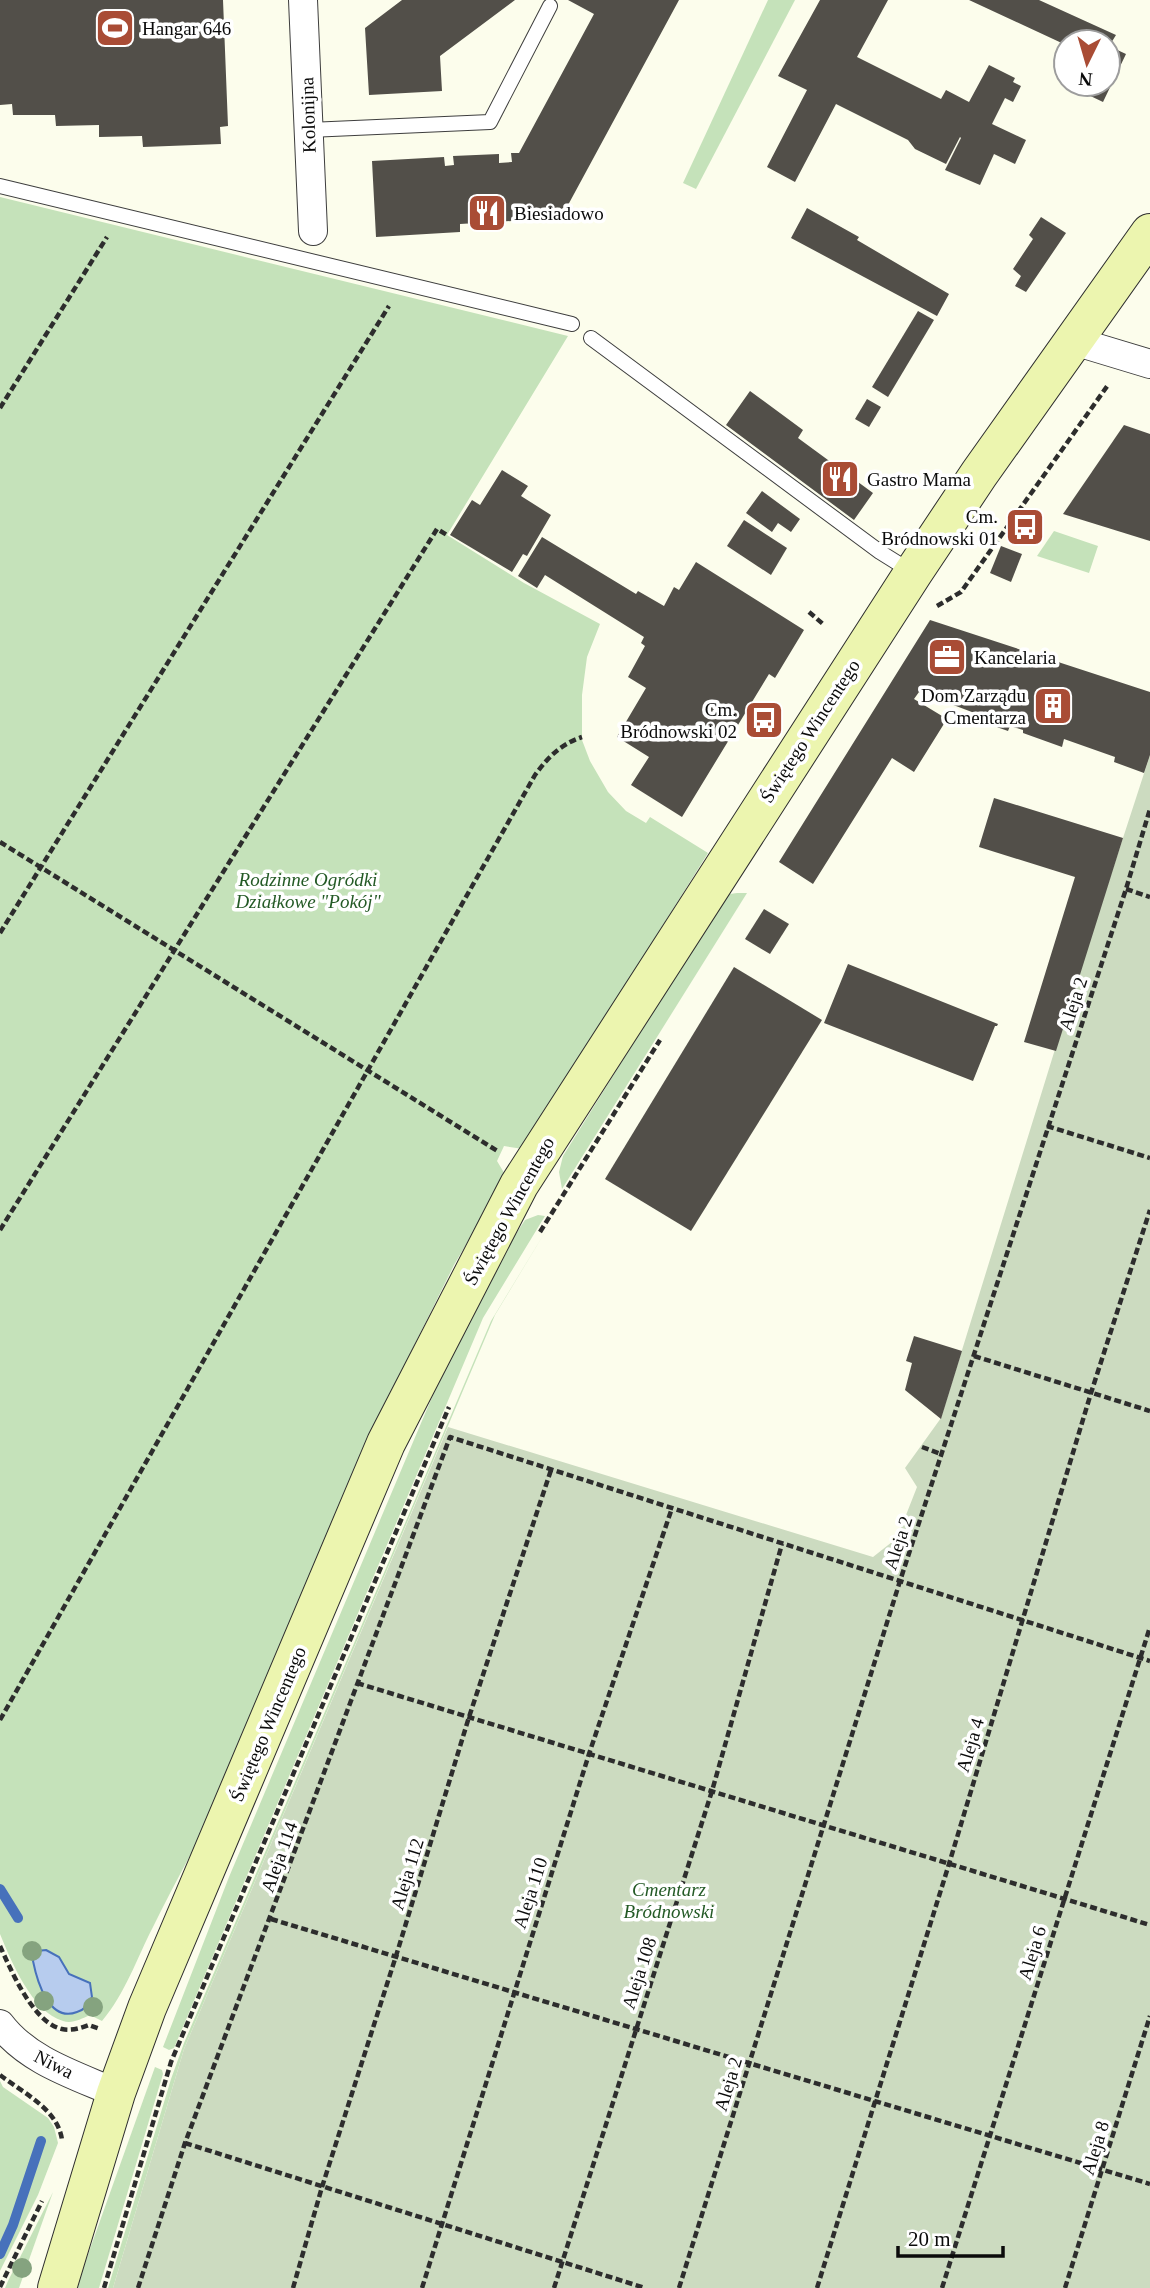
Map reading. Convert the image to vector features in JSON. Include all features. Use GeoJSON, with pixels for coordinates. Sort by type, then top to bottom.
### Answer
{"type":"FeatureCollection","features":[{"type":"Feature","properties":{"kind":"street","name":"Kolonijna"},"geometry":{"type":"LineString","coordinates":[[303,0],[313,230]]}},
{"type":"Feature","properties":{"kind":"street","name":"Świętego Wincentego"},"geometry":{"type":"LineString","coordinates":[[57,2288],[116,2094],[134,2044],[386,1443],[519,1185],[913,573],[979,474],[1150,233]]}},
{"type":"Feature","properties":{"kind":"street"},"geometry":{"type":"LineString","coordinates":[[1074,341],[1139,361]]}},
{"type":"Feature","properties":{"kind":"street","name":"Niwa"},"geometry":{"type":"LineString","coordinates":[[0,2024],[20,2045],[43,2060],[116,2094]]}},
{"type":"Feature","properties":{"kind":"lane"},"geometry":{"type":"LineString","coordinates":[[309,130],[490,122],[550,6]]}},
{"type":"Feature","properties":{"kind":"lane"},"geometry":{"type":"LineString","coordinates":[[0,186],[572,324]]}},
{"type":"Feature","properties":{"kind":"lane"},"geometry":{"type":"LineString","coordinates":[[591,338],[880,552],[913,573]]}},
{"type":"Feature","properties":{"kind":"path"},"geometry":{"type":"LineString","coordinates":[[0,408],[107,236]]}},
{"type":"Feature","properties":{"kind":"path"},"geometry":{"type":"LineString","coordinates":[[0,933],[390,305]]}},
{"type":"Feature","properties":{"kind":"path"},"geometry":{"type":"LineString","coordinates":[[934,608],[961,592],[1139,361]]}},
{"type":"Feature","properties":{"kind":"path"},"geometry":{"type":"LineString","coordinates":[[0,1230],[436,528],[447,535]]}},
{"type":"Feature","properties":{"kind":"path"},"geometry":{"type":"LineString","coordinates":[[809,612],[823,624]]}},
{"type":"Feature","properties":{"kind":"path"},"geometry":{"type":"LineString","coordinates":[[0,1720],[535,775],[560,747],[582,737]]}},
{"type":"Feature","properties":{"kind":"path","name":"Aleja 2"},"geometry":{"type":"LineString","coordinates":[[679,2288],[900,1581],[1126,890],[1150,809]]}},
{"type":"Feature","properties":{"kind":"path"},"geometry":{"type":"LineString","coordinates":[[0,842],[500,1152]]}},
{"type":"Feature","properties":{"kind":"path"},"geometry":{"type":"LineString","coordinates":[[1126,890],[1150,897]]}},
{"type":"Feature","properties":{"kind":"path"},"geometry":{"type":"LineString","coordinates":[[536,1238],[663,1034]]}},
{"type":"Feature","properties":{"kind":"path"},"geometry":{"type":"LineString","coordinates":[[1047,1126],[1150,1158]]}},
{"type":"Feature","properties":{"kind":"path","name":"Aleja 4"},"geometry":{"type":"LineString","coordinates":[[817,2288],[949,1864],[1091,1392],[1150,1210]]}},
{"type":"Feature","properties":{"kind":"path"},"geometry":{"type":"LineString","coordinates":[[974,1355],[1150,1411]]}},
{"type":"Feature","properties":{"kind":"path"},"geometry":{"type":"LineString","coordinates":[[104,2288],[171,2062],[452,1400]]}},
{"type":"Feature","properties":{"kind":"path","name":"Aleja 114"},"geometry":{"type":"LineString","coordinates":[[138,2288],[185,2143],[450,1437],[551,1470]]}},
{"type":"Feature","properties":{"kind":"path"},"geometry":{"type":"LineString","coordinates":[[922,1447],[941,1454]]}},
{"type":"Feature","properties":{"kind":"path"},"geometry":{"type":"LineString","coordinates":[[551,1470],[1150,1661]]}},
{"type":"Feature","properties":{"kind":"path","name":"Aleja 112"},"geometry":{"type":"LineString","coordinates":[[293,2288],[469,1717],[551,1470]]}},
{"type":"Feature","properties":{"kind":"path","name":"Aleja 110"},"geometry":{"type":"LineString","coordinates":[[422,2288],[589,1754],[672,1508]]}},
{"type":"Feature","properties":{"kind":"path","name":"Aleja 108"},"geometry":{"type":"LineString","coordinates":[[554,2288],[712,1791],[782,1544]]}},
{"type":"Feature","properties":{"kind":"path","name":"Aleja 6"},"geometry":{"type":"LineString","coordinates":[[942,2288],[1150,1627]]}},
{"type":"Feature","properties":{"kind":"path"},"geometry":{"type":"LineString","coordinates":[[357,1683],[1150,1925]]}},
{"type":"Feature","properties":{"kind":"path"},"geometry":{"type":"LineString","coordinates":[[271,1919],[1150,2184]]}},
{"type":"Feature","properties":{"kind":"path"},"geometry":{"type":"LineString","coordinates":[[0,1946],[17,1984],[28,2001],[49,2022],[60,2029],[76,2029],[89,2025],[171,2062]]}},
{"type":"Feature","properties":{"kind":"path","name":"Aleja 8"},"geometry":{"type":"LineString","coordinates":[[1065,2288],[1150,2016]]}},
{"type":"Feature","properties":{"kind":"path"},"geometry":{"type":"LineString","coordinates":[[0,2075],[52,2114],[60,2125],[62,2146]]}},
{"type":"Feature","properties":{"kind":"path"},"geometry":{"type":"LineString","coordinates":[[185,2143],[645,2288]]}},
{"type":"Feature","properties":{"kind":"path"},"geometry":{"type":"LineString","coordinates":[[0,2287],[43,2199]]}},
{"type":"Feature","properties":{"kind":"green space"},"geometry":{"type":"Polygon","coordinates":[[[768,0],[795,0],[696,189],[683,183],[768,0]]]}},
{"type":"Feature","properties":{"kind":"green space","name":"Rodzinne Ogródki Działkowe \"Pokój\""},"geometry":{"type":"Polygon","coordinates":[[[0,197],[568,336],[447,535],[524,583],[600,624],[587,657],[582,695],[582,740],[590,761],[608,792],[626,811],[646,823],[650,817],[708,853],[523,1149],[504,1146],[497,1161],[506,1176],[454,1265],[407,1360],[225,1788],[124,1988],[102,2021],[90,2015],[66,2022],[52,2016],[32,1997],[0,1934],[0,197]]]}},
{"type":"Feature","properties":{"kind":"green space"},"geometry":{"type":"Polygon","coordinates":[[[1054,531],[1098,546],[1089,573],[1037,556],[1054,531]]]}},
{"type":"Feature","properties":{"kind":"green space","name":"Cmentarz Bródnowski"},"geometry":{"type":"Polygon","coordinates":[[[1150,755],[1150,2288],[113,2288],[184,2049],[448,1427],[873,1557],[897,1538],[917,1487],[905,1468],[941,1418],[1069,1004],[1150,755]]]}},
{"type":"Feature","properties":{"kind":"green space"},"geometry":{"type":"Polygon","coordinates":[[[747,893],[562,1189],[559,1172],[563,1156],[721,903],[730,894],[747,893]]]}},
{"type":"Feature","properties":{"kind":"green space"},"geometry":{"type":"Polygon","coordinates":[[[538,1215],[545,1216],[483,1318],[174,2048],[169,2050],[163,2047],[229,1877],[438,1383],[504,1252],[525,1220],[538,1215]]]}},
{"type":"Feature","properties":{"kind":"green space"},"geometry":{"type":"Polygon","coordinates":[[[553,1219],[495,1315],[184,2049],[113,2288],[108,2288],[184,2043],[491,1321],[553,1219]]]}},
{"type":"Feature","properties":{"kind":"green space"},"geometry":{"type":"Polygon","coordinates":[[[155,2067],[162,2070],[163,2074],[99,2288],[76,2288],[155,2067]]]}},
{"type":"Feature","properties":{"kind":"green space"},"geometry":{"type":"Polygon","coordinates":[[[0,2081],[3,2087],[48,2118],[54,2127],[58,2143],[38,2195],[0,2271],[0,2081]]]}},
{"type":"Feature","properties":{"kind":"green space"},"geometry":{"type":"Polygon","coordinates":[[[53,2192],[19,2288],[5,2288],[8,2281],[53,2192]]]}},
{"type":"Feature","properties":{"kind":"water"},"geometry":{"type":"Polygon","coordinates":[[[46,1950],[59,1957],[69,1974],[90,1983],[92,1997],[82,2010],[67,2014],[52,2006],[46,1998],[33,1961],[37,1951],[46,1950]]]}},
{"type":"Feature","properties":{"kind":"building"},"geometry":{"type":"Polygon","coordinates":[[[0,0],[223,0],[228,126],[220,127],[221,144],[143,147],[142,136],[99,137],[99,125],[56,126],[55,115],[13,115],[12,104],[0,105],[0,0]]]}},
{"type":"Feature","properties":{"kind":"building"},"geometry":{"type":"Polygon","coordinates":[[[402,0],[515,0],[440,56],[442,91],[369,95],[365,28],[402,0]]]}},
{"type":"Feature","properties":{"kind":"building"},"geometry":{"type":"Polygon","coordinates":[[[568,0],[679,0],[561,218],[460,224],[460,232],[376,237],[372,161],[444,157],[445,166],[454,165],[453,156],[499,154],[499,163],[512,162],[511,153],[519,153],[594,14],[568,0]]]}},
{"type":"Feature","properties":{"kind":"building"},"geometry":{"type":"Polygon","coordinates":[[[820,0],[888,0],[857,57],[941,99],[946,90],[969,102],[989,65],[1015,78],[1013,82],[1021,86],[1013,102],[1005,98],[992,124],[1026,140],[1015,164],[994,154],[980,185],[945,170],[960,137],[946,164],[915,149],[908,140],[836,104],[795,182],[767,167],[807,90],[778,76],[820,0]]]}},
{"type":"Feature","properties":{"kind":"building"},"geometry":{"type":"Polygon","coordinates":[[[969,0],[1039,0],[1101,28],[1052,28],[1052,39],[969,0]]]}},
{"type":"Feature","properties":{"kind":"building"},"geometry":{"type":"Polygon","coordinates":[[[807,208],[859,237],[857,240],[949,294],[937,316],[791,238],[807,208]]]}},
{"type":"Feature","properties":{"kind":"building"},"geometry":{"type":"Polygon","coordinates":[[[1041,217],[1066,233],[1026,292],[1015,286],[1021,276],[1013,269],[1033,239],[1029,235],[1041,217]]]}},
{"type":"Feature","properties":{"kind":"building"},"geometry":{"type":"Polygon","coordinates":[[[918,311],[934,320],[888,397],[872,387],[918,311]]]}},
{"type":"Feature","properties":{"kind":"building"},"geometry":{"type":"Polygon","coordinates":[[[750,391],[803,430],[798,438],[873,493],[854,520],[726,425],[750,391]]]}},
{"type":"Feature","properties":{"kind":"building"},"geometry":{"type":"Polygon","coordinates":[[[867,399],[881,407],[869,427],[855,419],[867,399]]]}},
{"type":"Feature","properties":{"kind":"building"},"geometry":{"type":"Polygon","coordinates":[[[1124,425],[1150,434],[1150,541],[1063,514],[1124,425]]]}},
{"type":"Feature","properties":{"kind":"building"},"geometry":{"type":"Polygon","coordinates":[[[502,470],[528,486],[521,496],[551,515],[527,556],[523,554],[512,572],[450,535],[472,500],[480,505],[502,470]]]}},
{"type":"Feature","properties":{"kind":"building"},"geometry":{"type":"Polygon","coordinates":[[[762,491],[800,519],[791,532],[778,523],[772,532],[746,513],[762,491]]]}},
{"type":"Feature","properties":{"kind":"building"},"geometry":{"type":"Polygon","coordinates":[[[744,520],[787,548],[771,575],[727,546],[744,520]]]}},
{"type":"Feature","properties":{"kind":"building"},"geometry":{"type":"Polygon","coordinates":[[[542,537],[636,594],[638,591],[664,606],[674,587],[679,590],[696,562],[804,630],[775,678],[769,674],[682,817],[631,785],[649,757],[617,737],[646,688],[628,677],[645,646],[641,643],[644,637],[545,575],[537,588],[518,576],[542,537]]]}},
{"type":"Feature","properties":{"kind":"building"},"geometry":{"type":"Polygon","coordinates":[[[1001,546],[1022,554],[1011,582],[990,573],[1001,546]]]}},
{"type":"Feature","properties":{"kind":"building","name":"Dom Zarządu Cmentarza"},"geometry":{"type":"Polygon","coordinates":[[[930,620],[1150,692],[1150,755],[1144,773],[1114,762],[1115,757],[1064,739],[1062,747],[1023,733],[1023,730],[1010,726],[1008,731],[991,725],[993,720],[919,692],[914,699],[947,719],[914,772],[892,758],[813,884],[779,862],[930,620]]]}},
{"type":"Feature","properties":{"kind":"building"},"geometry":{"type":"Polygon","coordinates":[[[994,798],[1123,838],[1056,1051],[1024,1042],[1075,877],[979,847],[994,798]]]}},
{"type":"Feature","properties":{"kind":"building"},"geometry":{"type":"Polygon","coordinates":[[[764,909],[789,924],[770,954],[745,939],[764,909]]]}},
{"type":"Feature","properties":{"kind":"building"},"geometry":{"type":"Polygon","coordinates":[[[848,964],[998,1024],[973,1081],[824,1023],[848,964]]]}},
{"type":"Feature","properties":{"kind":"building"},"geometry":{"type":"Polygon","coordinates":[[[734,967],[822,1020],[691,1231],[605,1179],[734,967]]]}},
{"type":"Feature","properties":{"kind":"building"},"geometry":{"type":"Polygon","coordinates":[[[914,1336],[962,1351],[941,1419],[905,1390],[912,1363],[906,1361],[914,1336]]]}},
{"type":"Feature","properties":{"kind":"waterway"},"geometry":{"type":"LineString","coordinates":[[0,1889],[18,1918]]}},
{"type":"Feature","properties":{"kind":"waterway"},"geometry":{"type":"LineString","coordinates":[[0,2254],[13,2225],[41,2141]]}},
{"type":"Feature","properties":{"kind":"place","name":"Hangar 646"},"geometry":{"type":"Point","coordinates":[115,28]}},
{"type":"Feature","properties":{"kind":"place","name":"Biesiadowo"},"geometry":{"type":"Point","coordinates":[487,213]}},
{"type":"Feature","properties":{"kind":"place","name":"Gastro Mama"},"geometry":{"type":"Point","coordinates":[840,479]}},
{"type":"Feature","properties":{"kind":"place","name":"Cm. Bródnowski 01"},"geometry":{"type":"Point","coordinates":[1025,527]}},
{"type":"Feature","properties":{"kind":"place","name":"Kancelaria"},"geometry":{"type":"Point","coordinates":[947,657]}},
{"type":"Feature","properties":{"kind":"place","name":"Dom Zarządu Cmentarza"},"geometry":{"type":"Point","coordinates":[1053,706]}},
{"type":"Feature","properties":{"kind":"place","name":"Cm. Bródnowski 02"},"geometry":{"type":"Point","coordinates":[764,720]}}]}
